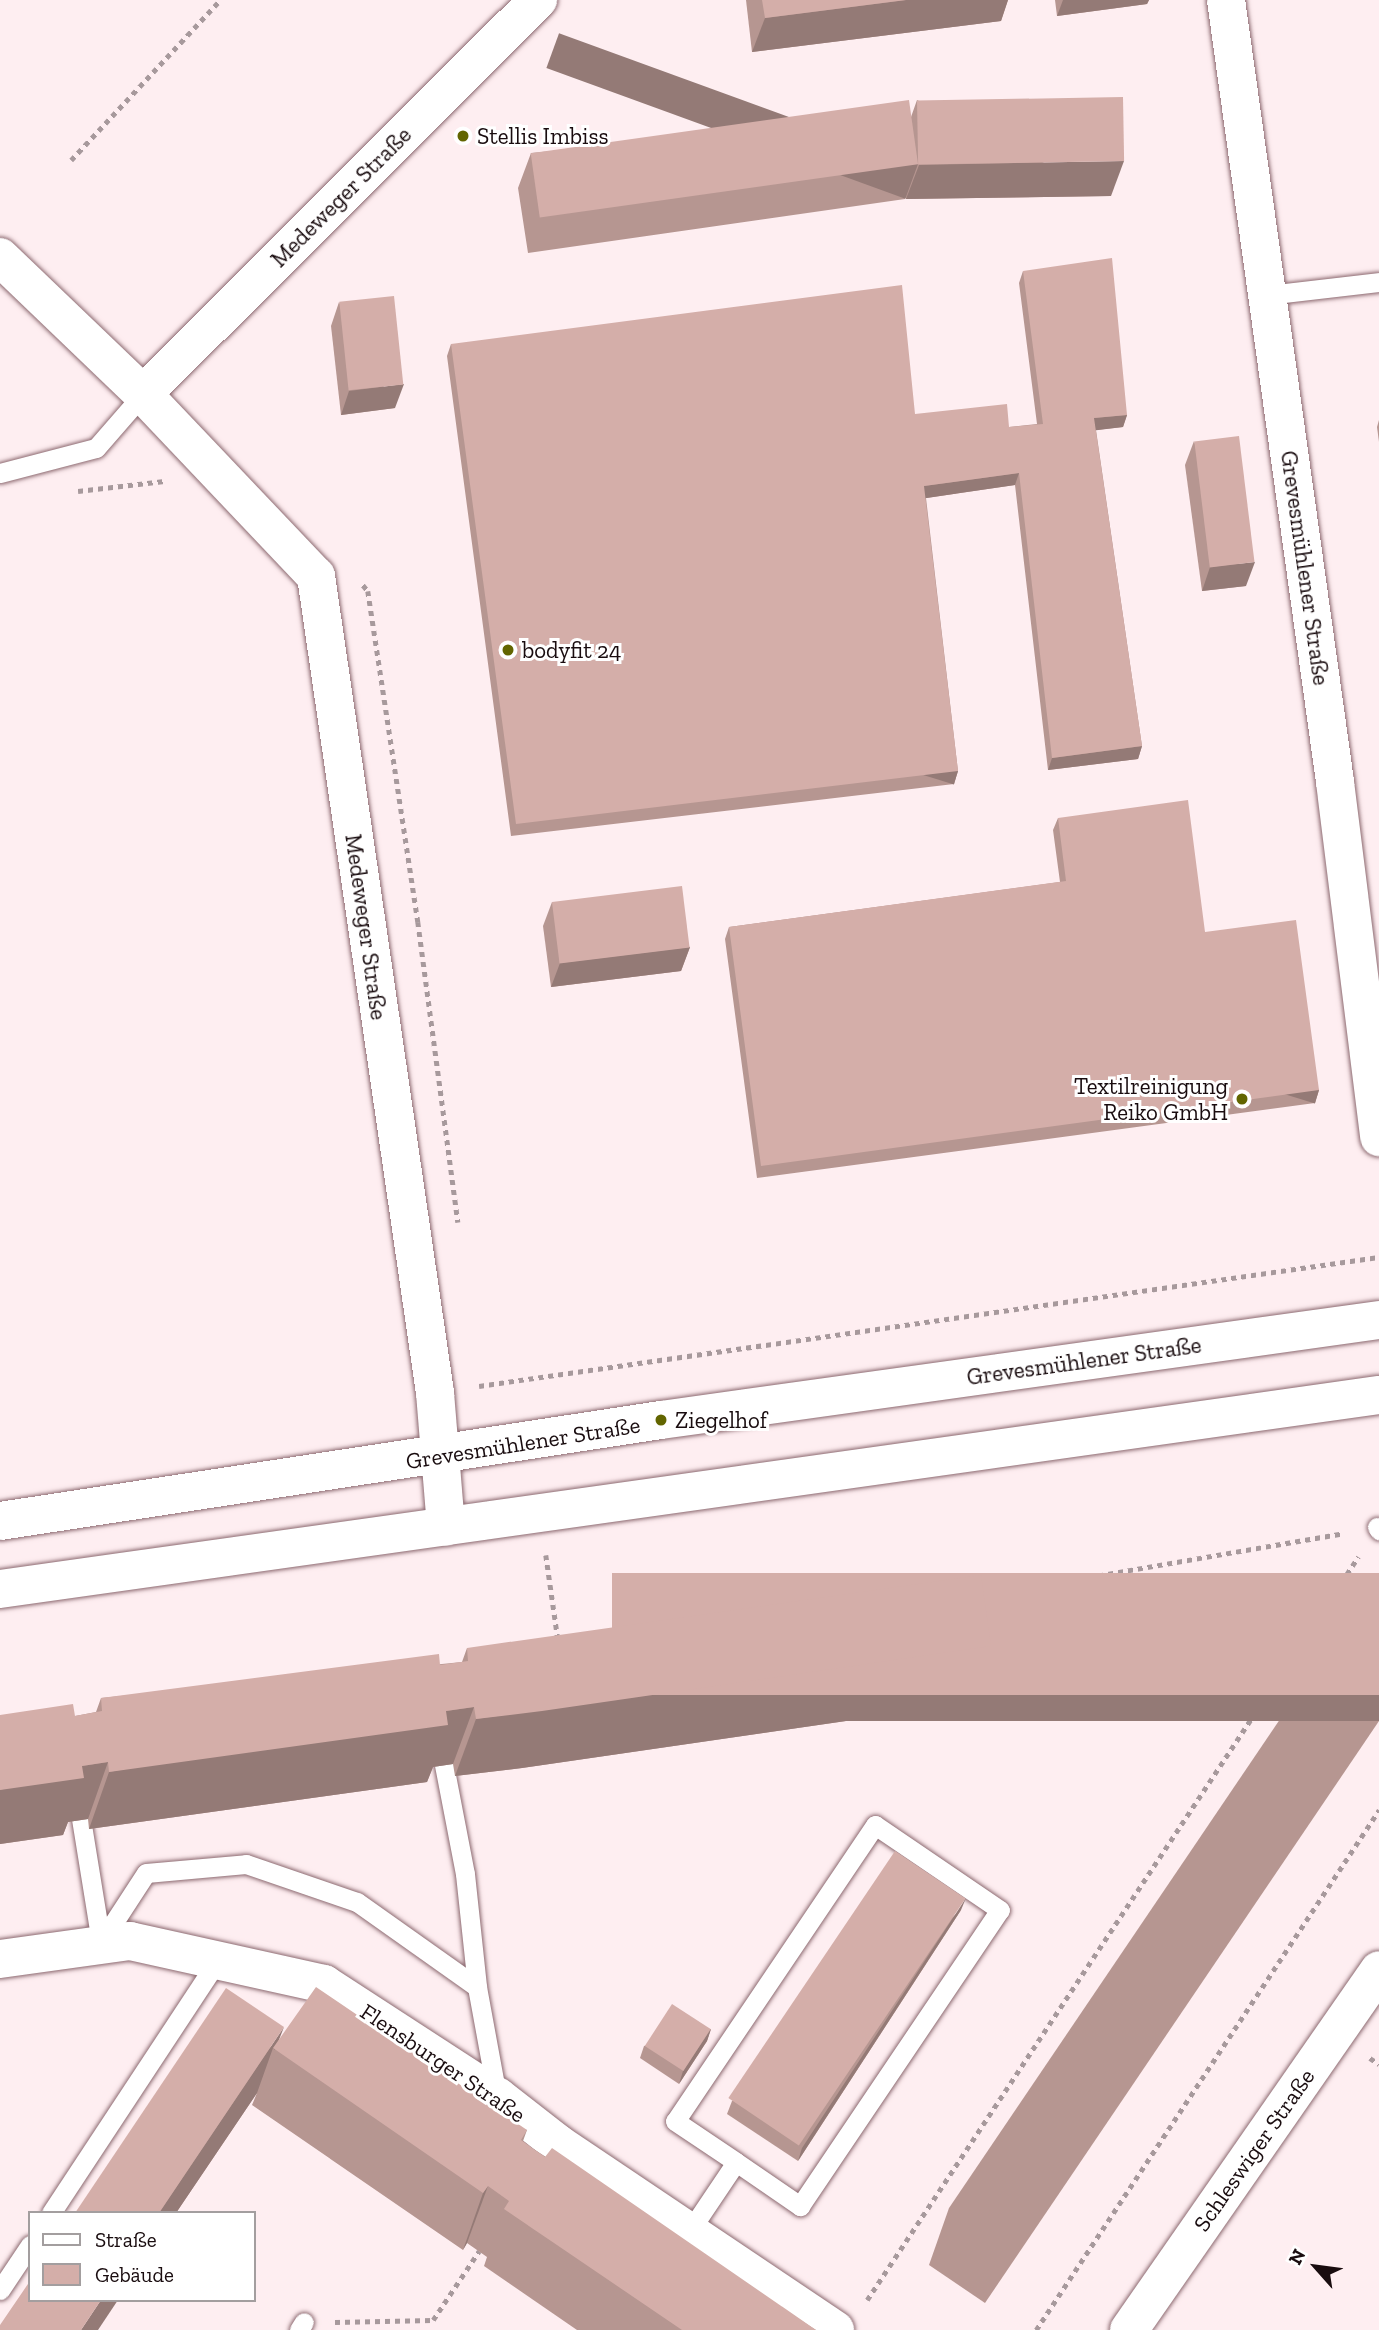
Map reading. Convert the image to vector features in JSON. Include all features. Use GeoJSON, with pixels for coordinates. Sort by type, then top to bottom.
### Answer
{"type":"FeatureCollection","features":[{"type":"Feature","properties":{"kind":"street","name":"Medeweger Straße"},"geometry":{"type":"LineString","coordinates":[[143,394],[538,0]]}},
{"type":"Feature","properties":{"kind":"street","name":"Grevesmühlener Straße"},"geometry":{"type":"LineString","coordinates":[[1226,0],[1335,782],[1379,1138]]}},
{"type":"Feature","properties":{"kind":"street","name":"Medeweger Straße"},"geometry":{"type":"LineString","coordinates":[[0,257],[143,394],[316,576],[435,1393],[446,1527]]}},
{"type":"Feature","properties":{"kind":"street","name":"Grevesmühlener Straße"},"geometry":{"type":"LineString","coordinates":[[0,1521],[440,1457],[661,1420],[1379,1320]]}},
{"type":"Feature","properties":{"kind":"street"},"geometry":{"type":"LineString","coordinates":[[0,1589],[540,1516],[1379,1395]]}},
{"type":"Feature","properties":{"kind":"street","name":"Flensburger Straße"},"geometry":{"type":"LineString","coordinates":[[0,1959],[101,1942],[130,1941],[324,1983],[498,2097],[689,2232],[849,2318]]}},
{"type":"Feature","properties":{"kind":"street","name":"Schleswiger Straße"},"geometry":{"type":"LineString","coordinates":[[1129,2330],[1379,1970]]}},
{"type":"Feature","properties":{"kind":"lane"},"geometry":{"type":"LineString","coordinates":[[1267,295],[1379,282]]}},
{"type":"Feature","properties":{"kind":"lane"},"geometry":{"type":"LineString","coordinates":[[0,473],[96,447],[143,394]]}},
{"type":"Feature","properties":{"kind":"lane"},"geometry":{"type":"LineString","coordinates":[[434,1716],[466,1874],[477,1987],[498,2097]]}},
{"type":"Feature","properties":{"kind":"lane"},"geometry":{"type":"LineString","coordinates":[[74,1774],[101,1942]]}},
{"type":"Feature","properties":{"kind":"lane"},"geometry":{"type":"LineString","coordinates":[[875,1825],[1000,1910],[800,2206],[736,2162],[675,2121],[875,1825]]}},
{"type":"Feature","properties":{"kind":"lane"},"geometry":{"type":"LineString","coordinates":[[101,1942],[146,1873],[246,1864],[357,1902],[477,1987]]}},
{"type":"Feature","properties":{"kind":"lane"},"geometry":{"type":"LineString","coordinates":[[52,2211],[218,1961]]}},
{"type":"Feature","properties":{"kind":"lane"},"geometry":{"type":"LineString","coordinates":[[689,2232],[736,2162]]}},
{"type":"Feature","properties":{"kind":"lane"},"geometry":{"type":"LineString","coordinates":[[0,2290],[28,2248]]}},
{"type":"Feature","properties":{"kind":"path"},"geometry":{"type":"LineString","coordinates":[[71,160],[220,0]]}},
{"type":"Feature","properties":{"kind":"path"},"geometry":{"type":"LineString","coordinates":[[69,492],[220,475]]}},
{"type":"Feature","properties":{"kind":"path"},"geometry":{"type":"LineString","coordinates":[[519,1381],[1379,1257]]}},
{"type":"Feature","properties":{"kind":"path"},"geometry":{"type":"LineString","coordinates":[[540,1516],[558,1643]]}},
{"type":"Feature","properties":{"kind":"path"},"geometry":{"type":"LineString","coordinates":[[970,1598],[1378,1528]]}},
{"type":"Feature","properties":{"kind":"path"},"geometry":{"type":"LineString","coordinates":[[849,2318],[1378,1528]]}},
{"type":"Feature","properties":{"kind":"path"},"geometry":{"type":"LineString","coordinates":[[1036,2330],[1379,1810]]}},
{"type":"Feature","properties":{"kind":"path"},"geometry":{"type":"LineString","coordinates":[[301,2326],[433,2320],[479,2251]]}},
{"type":"Feature","properties":{"kind":"building"},"geometry":{"type":"Polygon","coordinates":[[[762,0],[906,0],[765,18],[762,0]]]}},
{"type":"Feature","properties":{"kind":"building"},"geometry":{"type":"Polygon","coordinates":[[[1123,97],[1124,161],[918,165],[917,101],[1123,97]]]}},
{"type":"Feature","properties":{"kind":"building"},"geometry":{"type":"Polygon","coordinates":[[[909,100],[918,164],[540,218],[531,153],[909,100]]]}},
{"type":"Feature","properties":{"kind":"building"},"geometry":{"type":"Polygon","coordinates":[[[1112,258],[1127,415],[1094,418],[1142,746],[1052,758],[1019,473],[924,486],[958,771],[516,824],[451,344],[902,285],[915,414],[1007,404],[1009,427],[1043,424],[1023,271],[1112,258]]]}},
{"type":"Feature","properties":{"kind":"building"},"geometry":{"type":"Polygon","coordinates":[[[394,296],[403,385],[349,390],[339,302],[394,296]]]}},
{"type":"Feature","properties":{"kind":"building"},"geometry":{"type":"Polygon","coordinates":[[[1239,436],[1254,562],[1210,568],[1194,441],[1239,436]]]}},
{"type":"Feature","properties":{"kind":"building"},"geometry":{"type":"Polygon","coordinates":[[[1188,800],[1205,932],[1296,920],[1319,1090],[761,1166],[729,927],[1066,881],[1058,818],[1188,800]]]}},
{"type":"Feature","properties":{"kind":"building"},"geometry":{"type":"Polygon","coordinates":[[[682,886],[690,948],[560,964],[552,902],[682,886]]]}},
{"type":"Feature","properties":{"kind":"building"},"geometry":{"type":"Polygon","coordinates":[[[612,1573],[1379,1573],[1379,1695],[612,1695],[612,1573]]]}},
{"type":"Feature","properties":{"kind":"building"},"geometry":{"type":"Polygon","coordinates":[[[981,1575],[991,1646],[476,1719],[474,1707],[446,1711],[448,1725],[109,1772],[108,1762],[82,1766],[84,1778],[0,1790],[0,1715],[73,1704],[75,1716],[102,1711],[101,1698],[439,1654],[440,1665],[468,1661],[467,1648],[981,1575]]]}},
{"type":"Feature","properties":{"kind":"building"},"geometry":{"type":"Polygon","coordinates":[[[895,1851],[965,1899],[799,2146],[728,2098],[895,1851]]]}},
{"type":"Feature","properties":{"kind":"building"},"geometry":{"type":"Polygon","coordinates":[[[316,1987],[527,2130],[521,2140],[545,2157],[552,2148],[816,2330],[682,2330],[504,2209],[509,2201],[488,2186],[483,2193],[273,2048],[316,1987]]]}},
{"type":"Feature","properties":{"kind":"building"},"geometry":{"type":"Polygon","coordinates":[[[226,1988],[284,2027],[160,2211],[76,2211],[226,1988]]]}},
{"type":"Feature","properties":{"kind":"building"},"geometry":{"type":"Polygon","coordinates":[[[672,2004],[711,2029],[683,2071],[645,2046],[672,2004]]]}},
{"type":"Feature","properties":{"kind":"building"},"geometry":{"type":"Polygon","coordinates":[[[28,2284],[28,2302],[100,2302],[81,2330],[0,2330],[0,2325],[28,2284]]]}},
{"type":"Feature","properties":{"kind":"place","name":"Stellis Imbiss"},"geometry":{"type":"Point","coordinates":[463,136]}},
{"type":"Feature","properties":{"kind":"place","name":"bodyfit 24"},"geometry":{"type":"Point","coordinates":[508,650]}},
{"type":"Feature","properties":{"kind":"place","name":"Textilreinigung Reiko GmbH"},"geometry":{"type":"Point","coordinates":[1242,1099]}},
{"type":"Feature","properties":{"kind":"place","name":"Ziegelhof"},"geometry":{"type":"Point","coordinates":[661,1420]}}]}
